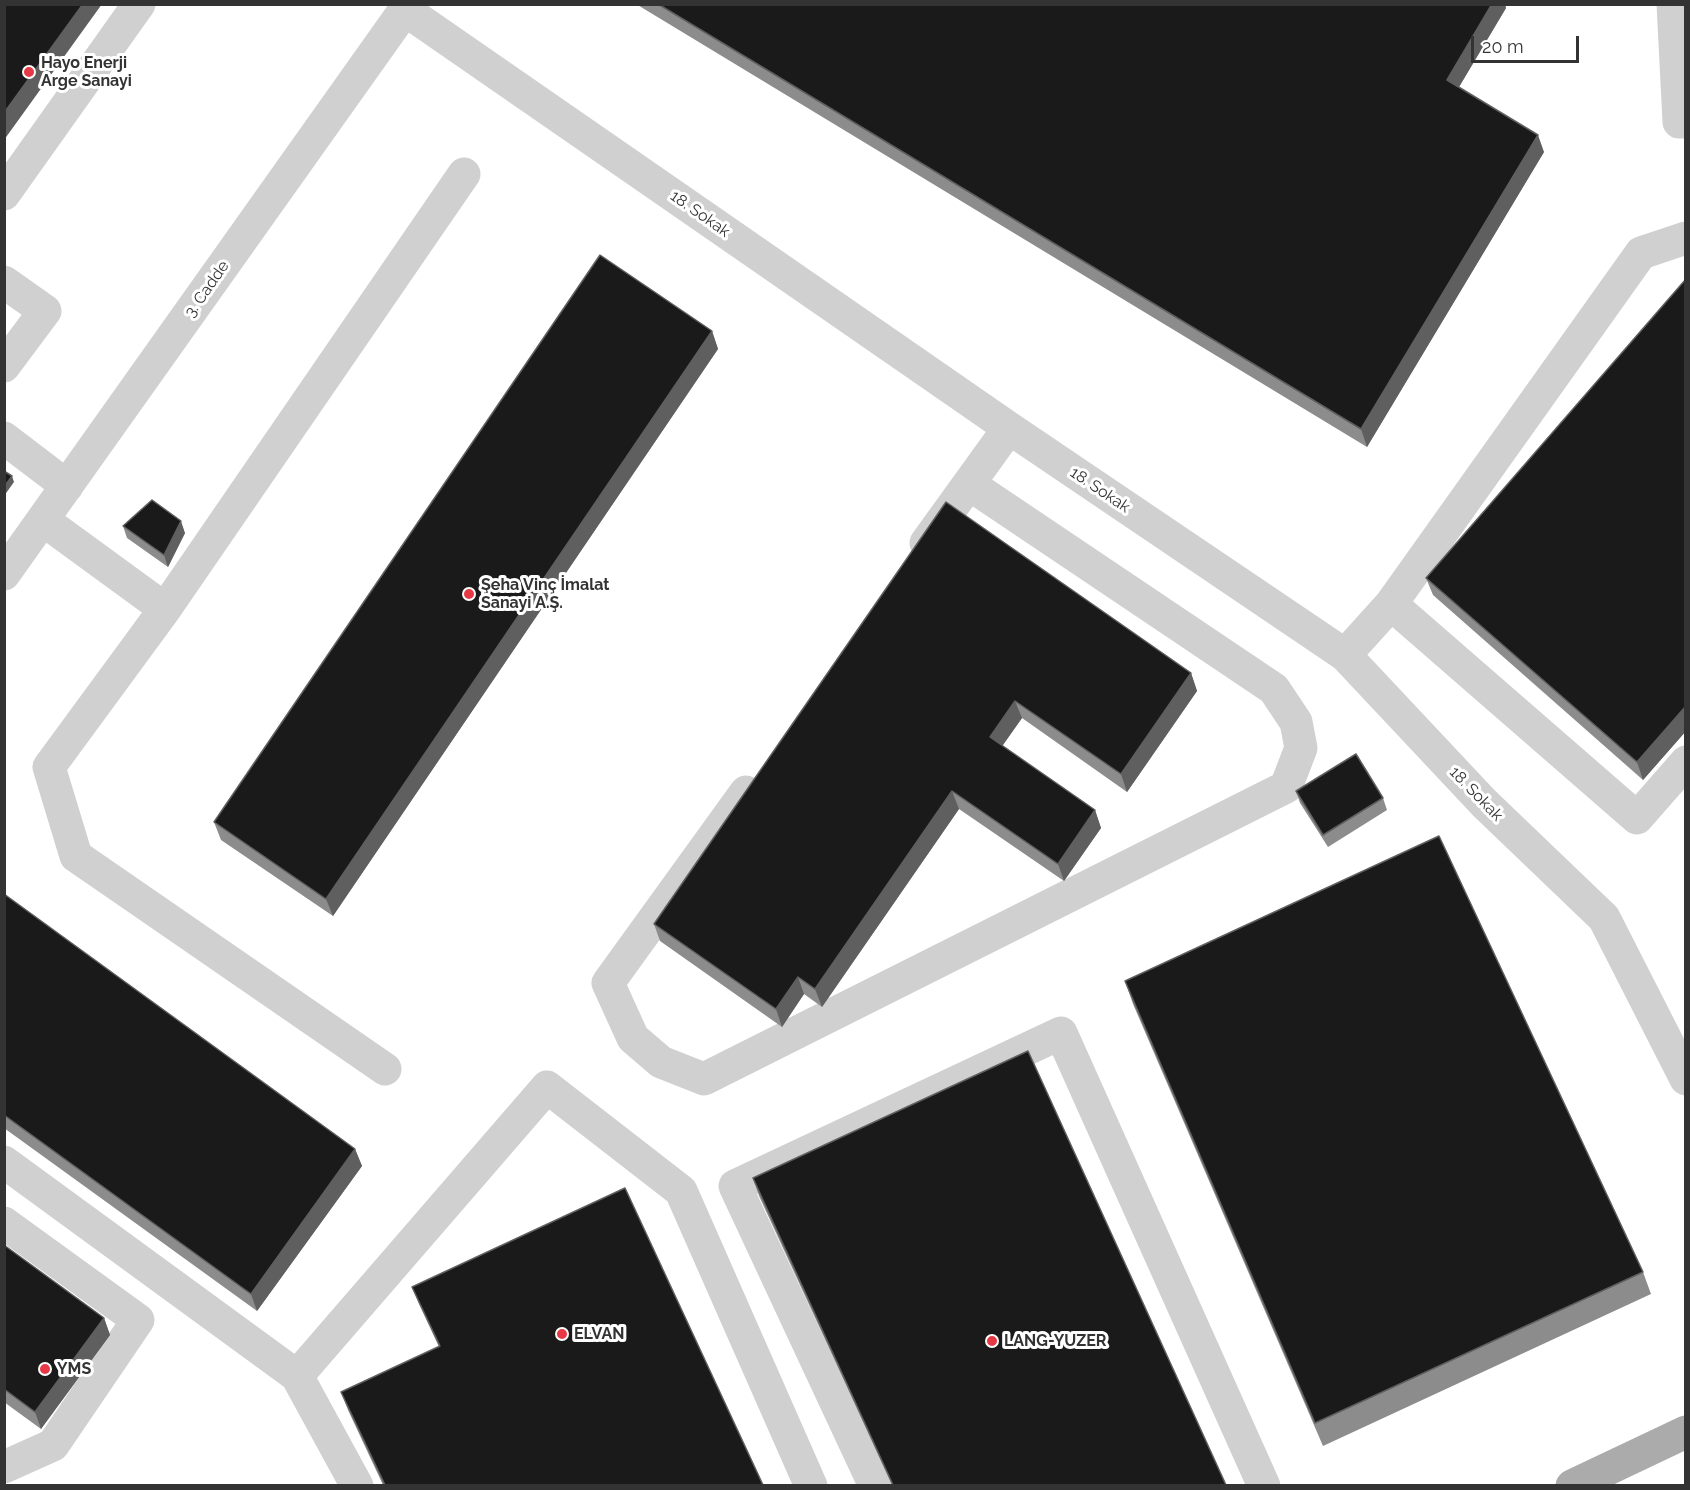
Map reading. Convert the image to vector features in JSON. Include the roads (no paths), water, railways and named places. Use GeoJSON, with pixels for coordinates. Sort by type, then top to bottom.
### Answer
{"type":"FeatureCollection","features":[{"type":"Feature","properties":{"kind":"main road"},"geometry":{"type":"LineString","coordinates":[[1572,1485],[1686,1432]]}},
{"type":"Feature","properties":{"kind":"street"},"geometry":{"type":"LineString","coordinates":[[4,194],[139,4]]}},
{"type":"Feature","properties":{"kind":"street"},"geometry":{"type":"LineString","coordinates":[[1672,4],[1679,122],[1686,122]]}},
{"type":"Feature","properties":{"kind":"street","name":"18. Sokak"},"geometry":{"type":"LineString","coordinates":[[407,7],[1009,428],[1345,655],[1484,803],[1604,918],[1686,1079]]}},
{"type":"Feature","properties":{"kind":"street","name":"3. Cadde"},"geometry":{"type":"LineString","coordinates":[[9,560],[43,520],[407,7]]}},
{"type":"Feature","properties":{"kind":"street"},"geometry":{"type":"LineString","coordinates":[[385,1069],[76,856],[49,767],[165,609],[464,174]]}},
{"type":"Feature","properties":{"kind":"street"},"geometry":{"type":"LineString","coordinates":[[1345,655],[1391,604],[1641,253],[1686,238]]}},
{"type":"Feature","properties":{"kind":"street"},"geometry":{"type":"LineString","coordinates":[[4,282],[45,311],[4,366]]}},
{"type":"Feature","properties":{"kind":"street"},"geometry":{"type":"LineString","coordinates":[[906,570],[1009,428]]}},
{"type":"Feature","properties":{"kind":"street"},"geometry":{"type":"LineString","coordinates":[[4,438],[67,486]]}},
{"type":"Feature","properties":{"kind":"street"},"geometry":{"type":"LineString","coordinates":[[761,772],[608,983],[633,1038],[662,1062],[704,1079],[1286,788],[1301,748],[1296,722],[1274,689],[969,484]]}},
{"type":"Feature","properties":{"kind":"street"},"geometry":{"type":"LineString","coordinates":[[43,520],[165,609]]}},
{"type":"Feature","properties":{"kind":"street"},"geometry":{"type":"LineString","coordinates":[[1391,604],[1637,818],[1686,762]]}},
{"type":"Feature","properties":{"kind":"street"},"geometry":{"type":"LineString","coordinates":[[875,1485],[735,1186],[1061,1033],[1264,1485]]}},
{"type":"Feature","properties":{"kind":"street"},"geometry":{"type":"LineString","coordinates":[[297,1376],[547,1088],[681,1191],[811,1485]]}},
{"type":"Feature","properties":{"kind":"street"},"geometry":{"type":"LineString","coordinates":[[4,1161],[297,1376],[357,1485]]}},
{"type":"Feature","properties":{"kind":"street"},"geometry":{"type":"LineString","coordinates":[[4,1223],[138,1320],[53,1445],[4,1467]]}},
{"type":"Feature","properties":{"kind":"place","name":"Hayo Enerji Arge Sanayi"},"geometry":{"type":"Point","coordinates":[29,72]}},
{"type":"Feature","properties":{"kind":"place","name":"Şeha Vinç İmalat Sanayi A.Ş."},"geometry":{"type":"Point","coordinates":[469,594]}},
{"type":"Feature","properties":{"kind":"place","name":"ELVAN"},"geometry":{"type":"Point","coordinates":[562,1334]}},
{"type":"Feature","properties":{"kind":"place","name":"LANG-YUZER"},"geometry":{"type":"Point","coordinates":[992,1341]}},
{"type":"Feature","properties":{"kind":"place","name":"YMS"},"geometry":{"type":"Point","coordinates":[45,1369]}}]}
